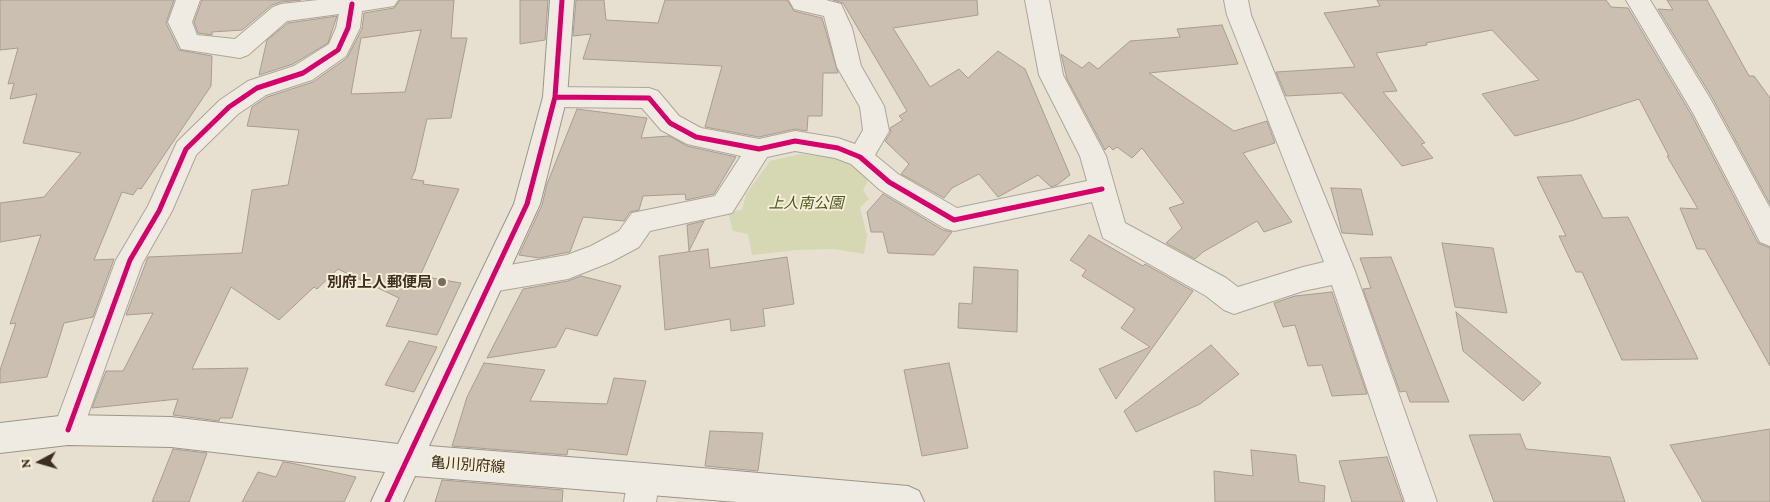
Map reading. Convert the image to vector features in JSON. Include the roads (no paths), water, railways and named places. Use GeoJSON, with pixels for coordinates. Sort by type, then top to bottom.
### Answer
{"type":"FeatureCollection","features":[{"type":"Feature","properties":{"kind":"street"},"geometry":{"type":"LineString","coordinates":[[188,0],[180,22],[189,43],[240,49],[281,12],[386,0]]}},
{"type":"Feature","properties":{"kind":"street"},"geometry":{"type":"LineString","coordinates":[[387,502],[527,204],[555,97],[562,0]]}},
{"type":"Feature","properties":{"kind":"street"},"geometry":{"type":"LineString","coordinates":[[801,0],[802,3],[833,10],[840,28],[849,67],[872,106],[876,131],[860,158]]}},
{"type":"Feature","properties":{"kind":"street"},"geometry":{"type":"LineString","coordinates":[[1037,0],[1051,75],[1094,156],[1113,230],[1216,287],[1234,301],[1303,279],[1341,271]]}},
{"type":"Feature","properties":{"kind":"street"},"geometry":{"type":"LineString","coordinates":[[1236,0],[1243,24],[1341,271],[1421,502]]}},
{"type":"Feature","properties":{"kind":"street"},"geometry":{"type":"LineString","coordinates":[[1638,0],[1702,107],[1770,234]]}},
{"type":"Feature","properties":{"kind":"street"},"geometry":{"type":"LineString","coordinates":[[68,430],[130,260],[159,211],[186,149],[229,107],[257,88],[303,73],[338,50],[348,28],[352,4]]}},
{"type":"Feature","properties":{"kind":"street"},"geometry":{"type":"LineString","coordinates":[[555,97],[650,98],[670,123],[696,137],[759,149],[796,141],[838,148],[860,158],[889,182],[954,220],[1102,189]]}},
{"type":"Feature","properties":{"kind":"street"},"geometry":{"type":"LineString","coordinates":[[492,280],[568,267],[601,254],[629,239],[642,222],[723,205],[759,149]]}},
{"type":"Feature","properties":{"kind":"street","name":"亀川別府線"},"geometry":{"type":"LineString","coordinates":[[0,438],[68,430],[171,432],[642,490],[908,502]]}},
{"type":"Feature","properties":{"kind":"place","name":"別府上人郵便局"},"geometry":{"type":"Point","coordinates":[442,282]}},
{"type":"Feature","properties":{"kind":"park label","name":"上人南公園"},"geometry":{"type":"Point","coordinates":[806,203]}}]}
